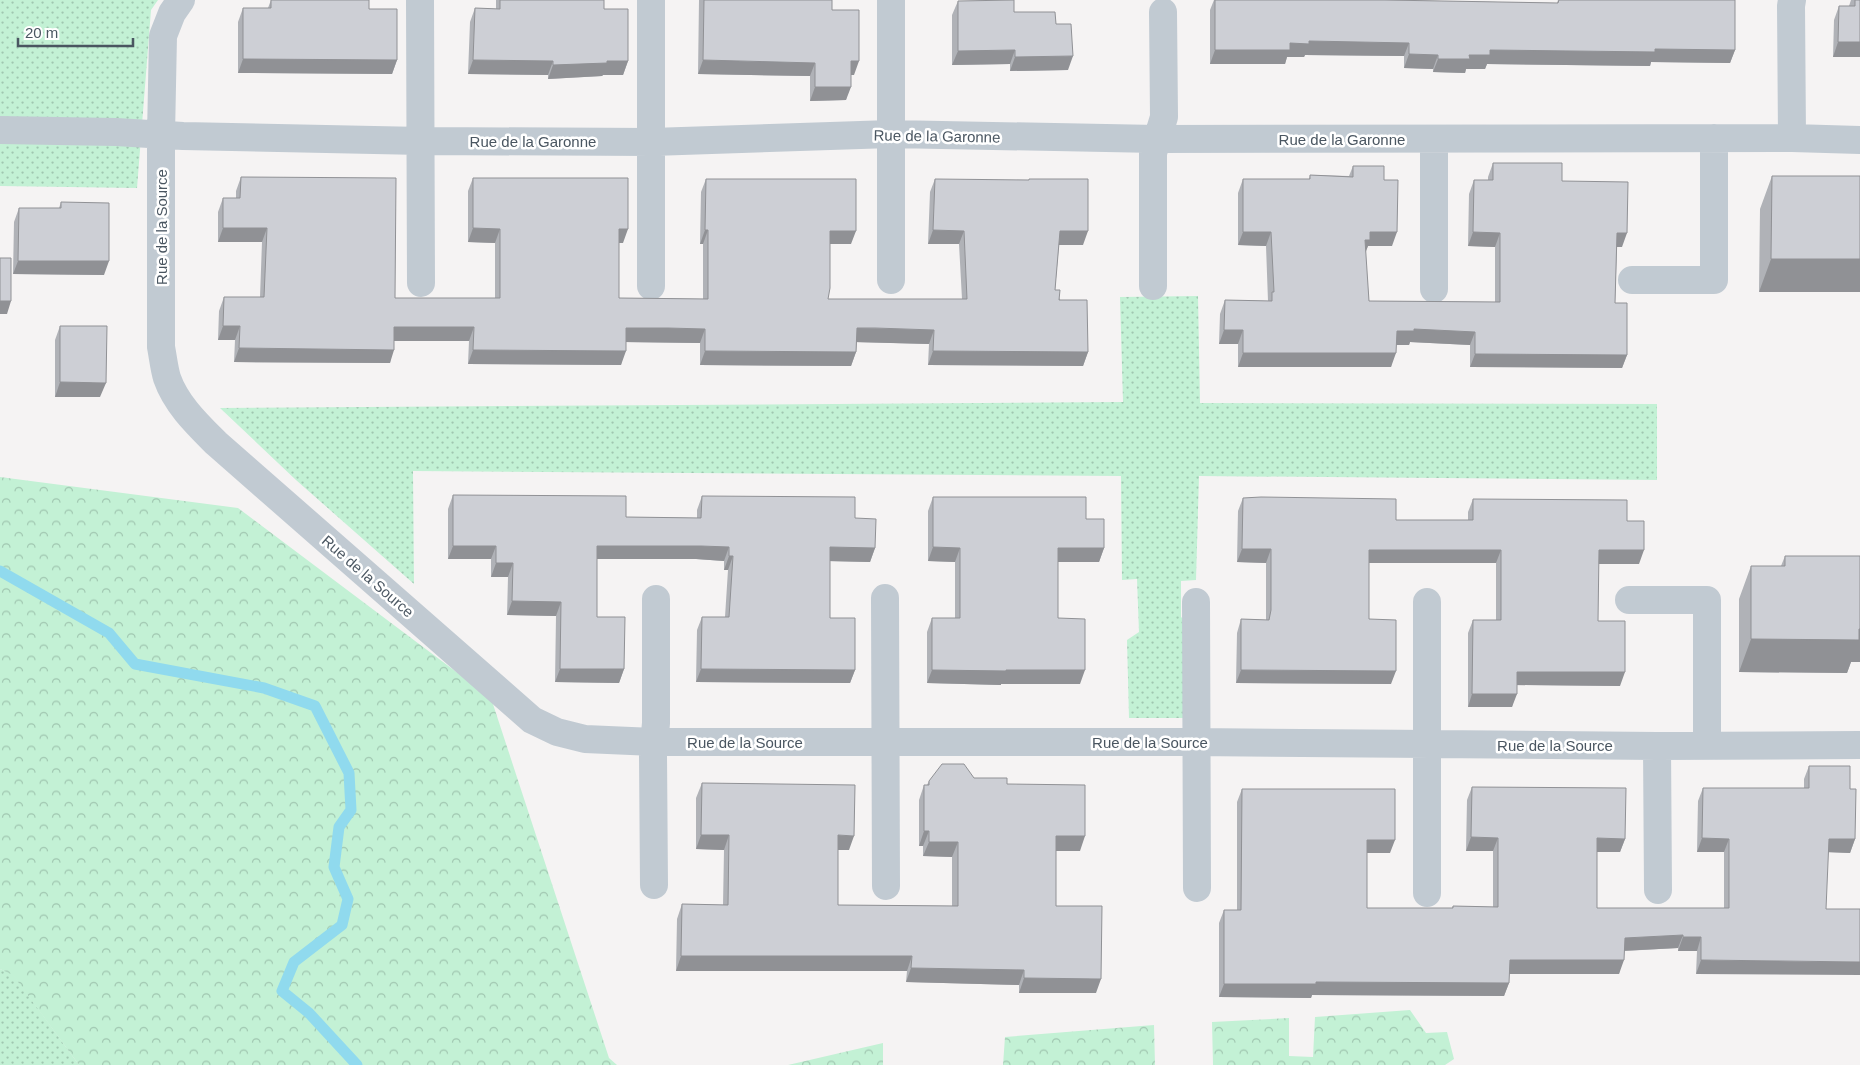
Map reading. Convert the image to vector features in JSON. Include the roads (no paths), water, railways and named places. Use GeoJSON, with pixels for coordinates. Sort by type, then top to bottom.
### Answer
{"type":"FeatureCollection","features":[{"type":"Feature","properties":{"kind":"street","name":"Rue de la Source"},"geometry":{"type":"LineString","coordinates":[[181,0],[172,13],[163,36],[161,135],[161,347],[167,378],[178,401],[216,443],[532,720],[557,732],[585,739],[654,742],[1195,742],[1656,746],[1860,745]]}},
{"type":"Feature","properties":{"kind":"street"},"geometry":{"type":"LineString","coordinates":[[420,0],[422,140],[421,283]]}},
{"type":"Feature","properties":{"kind":"street"},"geometry":{"type":"LineString","coordinates":[[651,0],[651,286]]}},
{"type":"Feature","properties":{"kind":"street"},"geometry":{"type":"LineString","coordinates":[[892,0],[892,280]]}},
{"type":"Feature","properties":{"kind":"street"},"geometry":{"type":"LineString","coordinates":[[1792,0],[1792,138]]}},
{"type":"Feature","properties":{"kind":"street"},"geometry":{"type":"LineString","coordinates":[[1153,286],[1153,154],[1164,118],[1163,12]]}},
{"type":"Feature","properties":{"kind":"street","name":"Rue de la Garonne"},"geometry":{"type":"LineString","coordinates":[[0,130],[422,140],[652,142],[891,134],[1157,139],[1792,138],[1860,140]]}},
{"type":"Feature","properties":{"kind":"street"},"geometry":{"type":"LineString","coordinates":[[1632,280],[1714,280],[1714,138]]}},
{"type":"Feature","properties":{"kind":"street"},"geometry":{"type":"LineString","coordinates":[[1434,139],[1434,289]]}},
{"type":"Feature","properties":{"kind":"street"},"geometry":{"type":"LineString","coordinates":[[884,598],[886,886]]}},
{"type":"Feature","properties":{"kind":"street"},"geometry":{"type":"LineString","coordinates":[[654,885],[656,599]]}},
{"type":"Feature","properties":{"kind":"street"},"geometry":{"type":"LineString","coordinates":[[1629,600],[1707,600],[1707,746]]}},
{"type":"Feature","properties":{"kind":"street"},"geometry":{"type":"LineString","coordinates":[[1196,602],[1197,888]]}},
{"type":"Feature","properties":{"kind":"street"},"geometry":{"type":"LineString","coordinates":[[1426,602],[1426,893]]}},
{"type":"Feature","properties":{"kind":"street"},"geometry":{"type":"LineString","coordinates":[[1656,746],[1658,890]]}},
{"type":"Feature","properties":{"kind":"waterway"},"geometry":{"type":"LineString","coordinates":[[0,571],[109,633],[135,664],[264,688],[315,706],[349,773],[351,810],[339,827],[334,867],[348,899],[342,925],[294,962],[282,991],[309,1013],[357,1065]]}}]}
